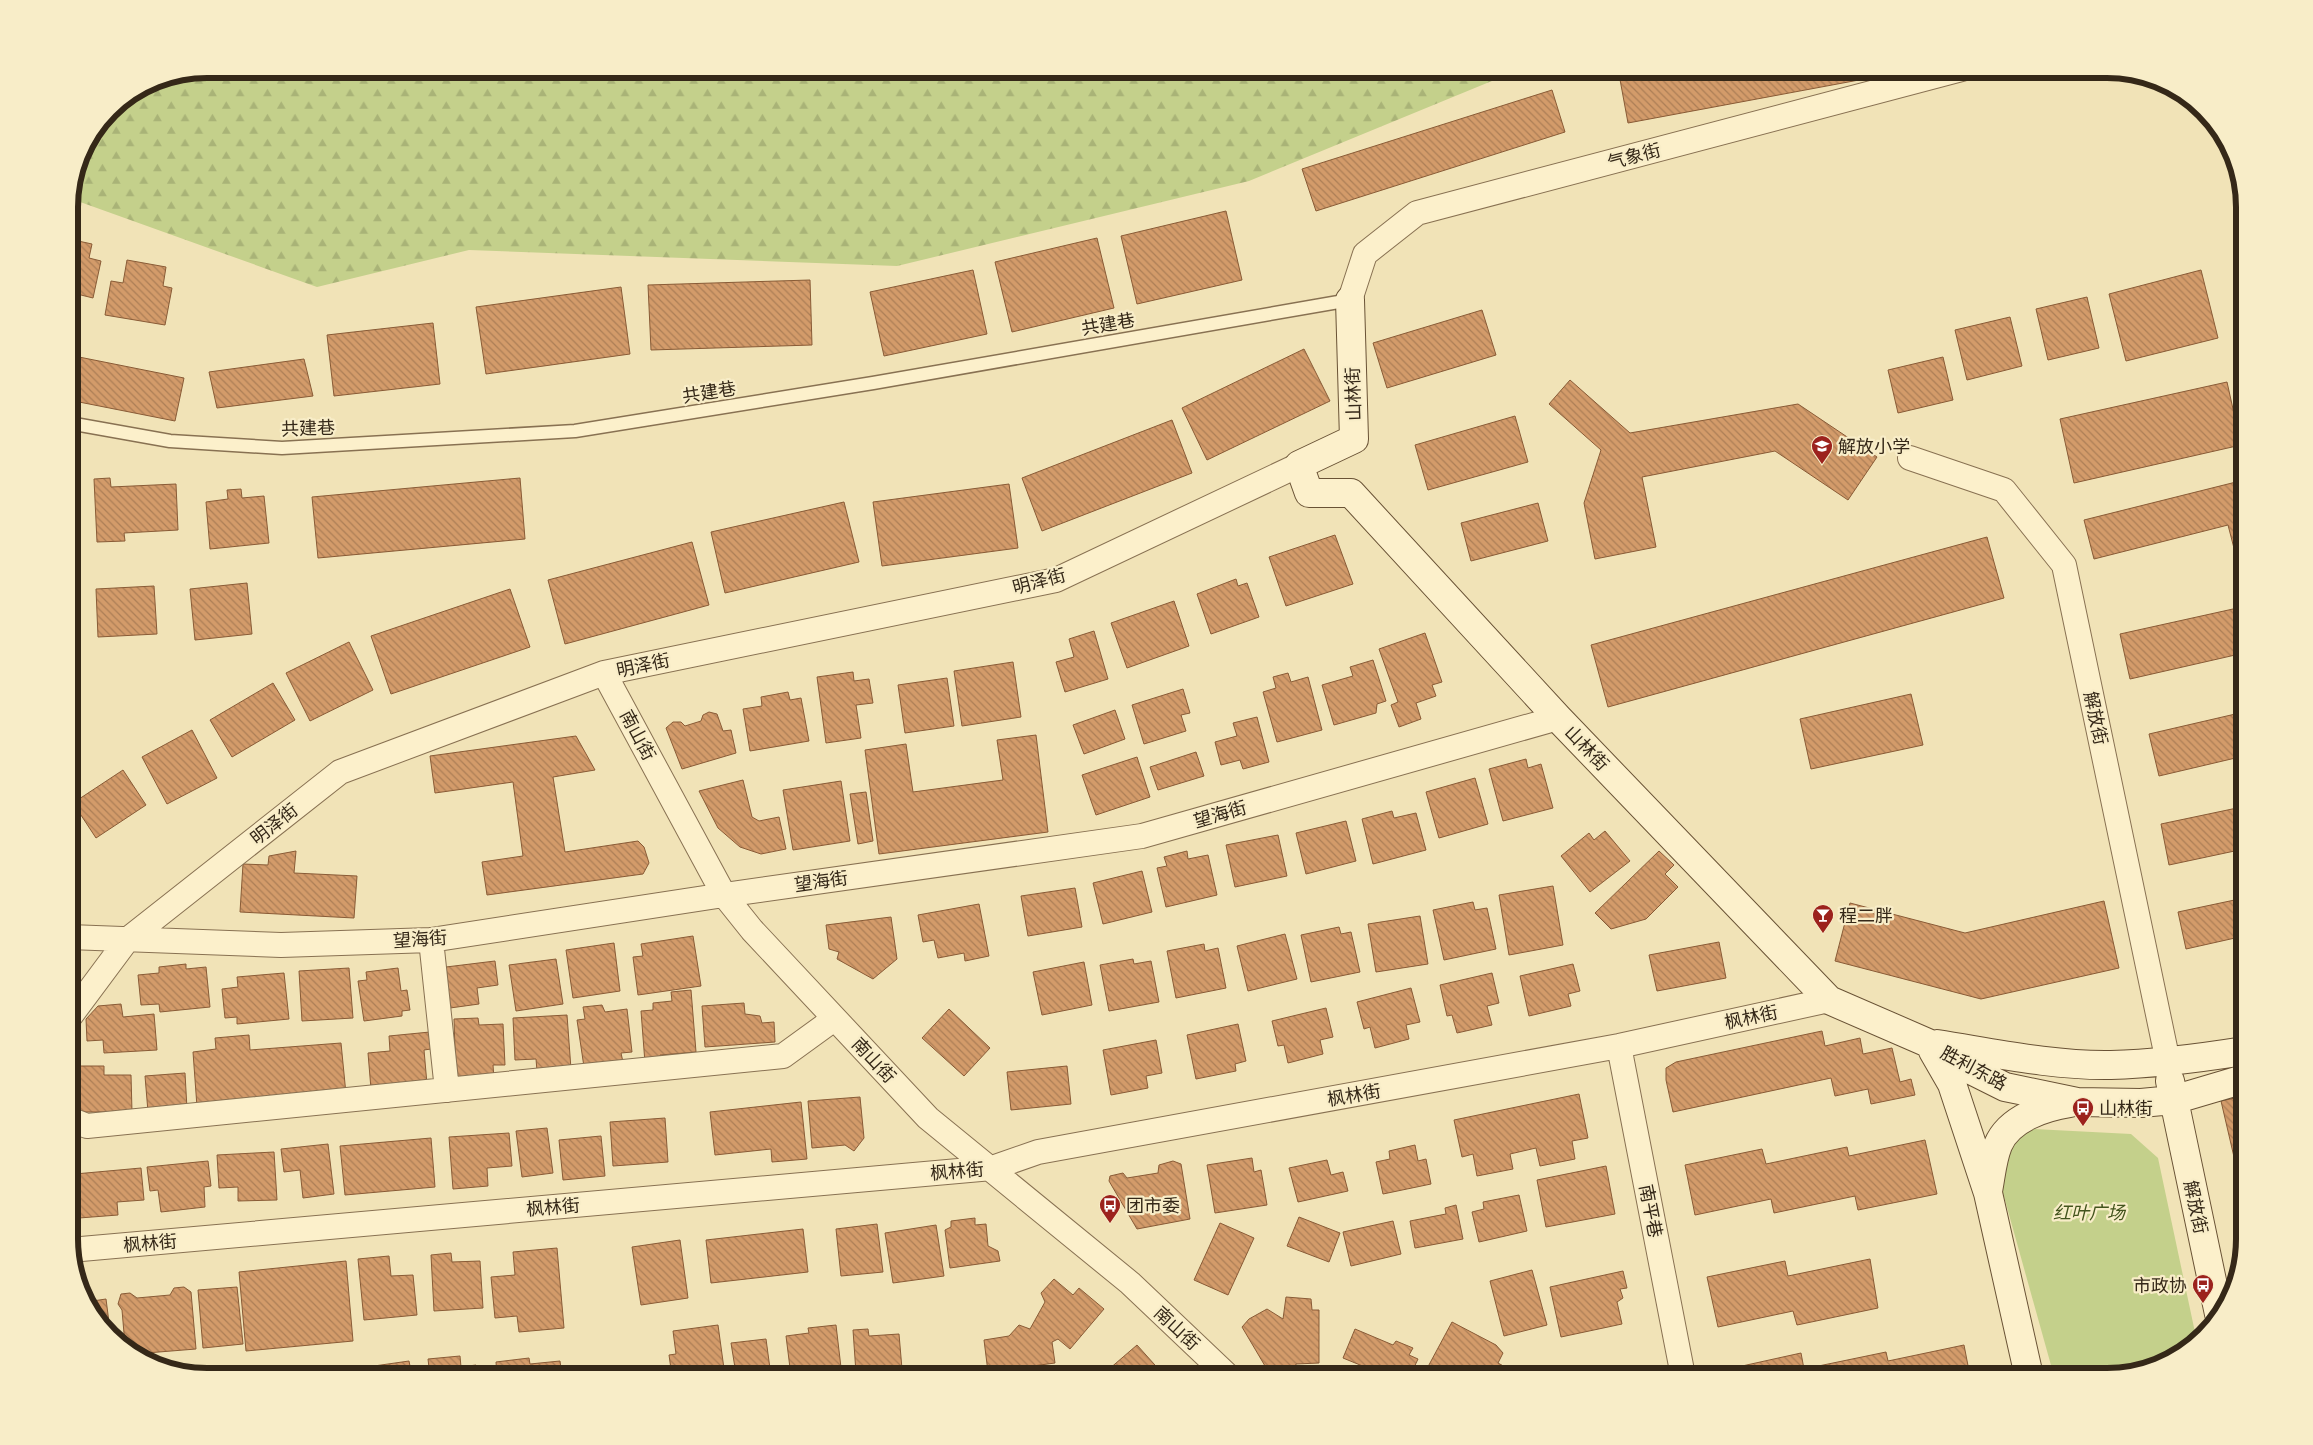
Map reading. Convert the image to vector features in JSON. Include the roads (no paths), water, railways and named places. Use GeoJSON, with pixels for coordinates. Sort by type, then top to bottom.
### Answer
{"type":"FeatureCollection","features":[{"type":"Feature","properties":{"kind":"street","name":"气象街"},"geometry":{"type":"LineString","coordinates":[[1350,300],[1365,254],[1417,213],[1932,77]]}},
{"type":"Feature","properties":{"kind":"street","name":"山林街"},"geometry":{"type":"LineString","coordinates":[[1350,300],[1354,439],[1299,465],[1309,493],[1351,493],[1558,718],[1830,1000],[1928,1043]]}},
{"type":"Feature","properties":{"kind":"street","name":"解放街"},"geometry":{"type":"LineString","coordinates":[[1910,458],[2004,490],[2064,565],[2168,1062],[2173,1100],[2217,1305]]}},
{"type":"Feature","properties":{"kind":"street","name":"明泽街"},"geometry":{"type":"LineString","coordinates":[[78,1006],[127,940],[340,772],[604,673],[1056,580],[1299,465]]}},
{"type":"Feature","properties":{"kind":"street","name":"南山街"},"geometry":{"type":"LineString","coordinates":[[604,673],[724,895],[752,930],[928,1118],[992,1168],[1130,1283],[1220,1368]]}},
{"type":"Feature","properties":{"kind":"street","name":"望海街"},"geometry":{"type":"LineString","coordinates":[[78,937],[281,944],[431,940],[724,895],[1142,836],[1558,718]]}},
{"type":"Feature","properties":{"kind":"street"},"geometry":{"type":"LineString","coordinates":[[431,940],[447,1090]]}},
{"type":"Feature","properties":{"kind":"street","name":"枫林街"},"geometry":{"type":"LineString","coordinates":[[78,1249],[992,1168],[1038,1152],[1619,1046],[1830,1000]]}},
{"type":"Feature","properties":{"kind":"street"},"geometry":{"type":"LineString","coordinates":[[78,1122],[87,1126],[783,1056],[834,1019]]}},
{"type":"Feature","properties":{"kind":"street","name":"胜利东路"},"geometry":{"type":"LineString","coordinates":[[1928,1043],[2039,1060],[2110,1065],[2168,1062],[2236,1052]]}},
{"type":"Feature","properties":{"kind":"street","name":"胜利东路"},"geometry":{"type":"LineString","coordinates":[[1928,1043],[1961,1065],[2005,1087],[2077,1102],[2140,1103],[2173,1100],[2236,1081]]}},
{"type":"Feature","properties":{"kind":"street"},"geometry":{"type":"LineString","coordinates":[[1928,1043],[1952,1084],[1988,1193],[2027,1368]]}},
{"type":"Feature","properties":{"kind":"street","name":"南平巷"},"geometry":{"type":"LineString","coordinates":[[1619,1046],[1681,1368]]}},
{"type":"Feature","properties":{"kind":"street"},"geometry":{"type":"LineString","coordinates":[[1988,1193],[1999,1144],[2008,1130],[2028,1116],[2048,1106],[2077,1102]]}},
{"type":"Feature","properties":{"kind":"lane","name":"共建巷"},"geometry":{"type":"LineString","coordinates":[[78,425],[170,441],[282,448],[575,431],[873,383],[1350,300]]}},
{"type":"Feature","properties":{"kind":"place","name":"解放小学"},"geometry":{"type":"Point","coordinates":[1822,465]}},
{"type":"Feature","properties":{"kind":"place","name":"程二胖"},"geometry":{"type":"Point","coordinates":[1823,934]}},
{"type":"Feature","properties":{"kind":"place","name":"山林街"},"geometry":{"type":"Point","coordinates":[2083,1127]}},
{"type":"Feature","properties":{"kind":"place","name":"团市委"},"geometry":{"type":"Point","coordinates":[1110,1224]}},
{"type":"Feature","properties":{"kind":"place","name":"市政协"},"geometry":{"type":"Point","coordinates":[2203,1304]}},
{"type":"Feature","properties":{"kind":"park label","name":"红叶广场"},"geometry":{"type":"Point","coordinates":[2089,1212]}}]}
